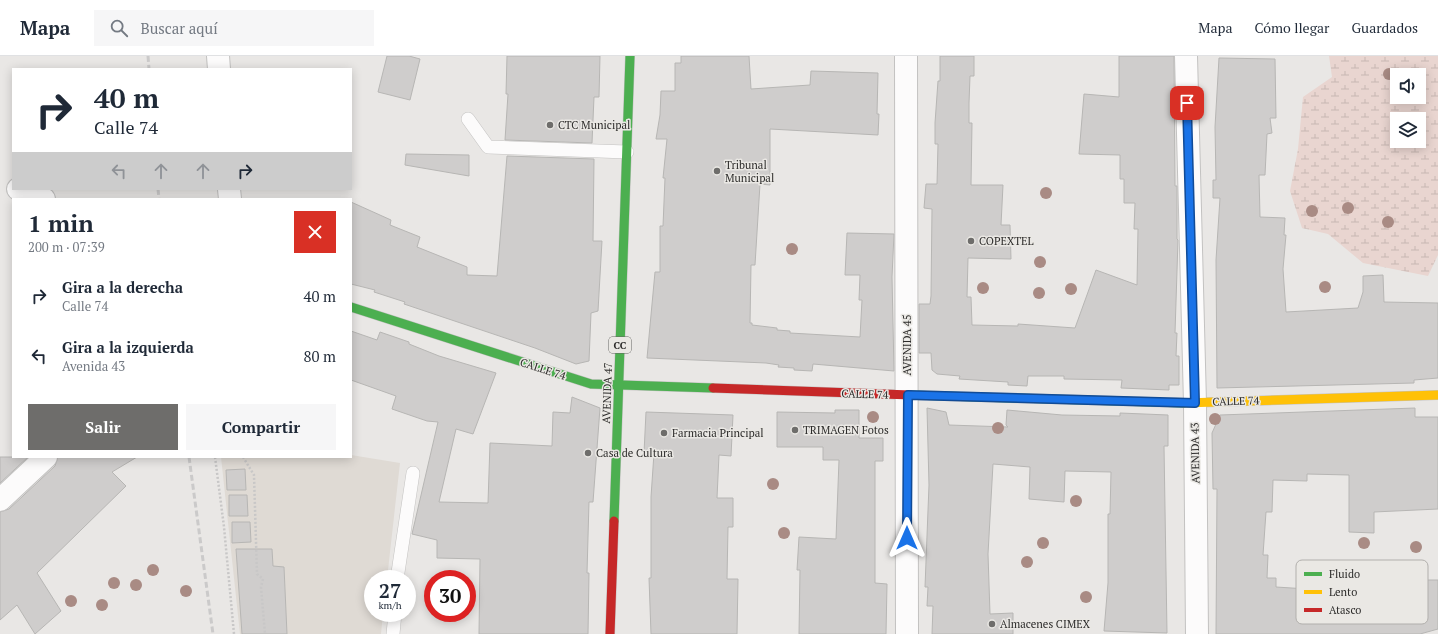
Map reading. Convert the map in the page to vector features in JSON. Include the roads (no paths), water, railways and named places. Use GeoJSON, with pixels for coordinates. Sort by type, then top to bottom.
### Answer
{"type":"FeatureCollection","features":[{"type":"Feature","properties":{"kind":"street"},"geometry":{"type":"LineString","coordinates":[[218,56],[219,68]]}},
{"type":"Feature","properties":{"kind":"street","name":"AVENIDA 47"},"geometry":{"type":"LineString","coordinates":[[610,634],[630,56]]}},
{"type":"Feature","properties":{"kind":"street","name":"AVENIDA 45"},"geometry":{"type":"LineString","coordinates":[[906,56],[908,395],[907,634]]}},
{"type":"Feature","properties":{"kind":"street","name":"AVENIDA 43"},"geometry":{"type":"LineString","coordinates":[[1186,56],[1195,403],[1198,634]]}},
{"type":"Feature","properties":{"kind":"street"},"geometry":{"type":"LineString","coordinates":[[0,183],[12,187]]}},
{"type":"Feature","properties":{"kind":"street"},"geometry":{"type":"LineString","coordinates":[[21,190],[41,198]]}},
{"type":"Feature","properties":{"kind":"street","name":"CALLE 74"},"geometry":{"type":"LineString","coordinates":[[352,308],[591,384],[1195,403],[1438,395]]}},
{"type":"Feature","properties":{"kind":"street"},"geometry":{"type":"LineString","coordinates":[[0,500],[45,458]]}},
{"type":"Feature","properties":{"kind":"lane"},"geometry":{"type":"LineString","coordinates":[[468,119],[488,147],[627,152]]}},
{"type":"Feature","properties":{"kind":"lane"},"geometry":{"type":"LineString","coordinates":[[398,570],[413,473]]}},
{"type":"Feature","properties":{"kind":"lane"},"geometry":{"type":"LineString","coordinates":[[394,634],[395,622]]}},
{"type":"Feature","properties":{"kind":"railway"},"geometry":{"type":"LineString","coordinates":[[148,56],[149,68]]}},
{"type":"Feature","properties":{"kind":"railway"},"geometry":{"type":"LineString","coordinates":[[158,190],[159,198]]}},
{"type":"Feature","properties":{"kind":"railway"},"geometry":{"type":"LineString","coordinates":[[189,458],[213,634]]}},
{"type":"Feature","properties":{"kind":"place","name":"CTC Municipal"},"geometry":{"type":"Point","coordinates":[550,125]}},
{"type":"Feature","properties":{"kind":"place","name":"Tribunal Municipal"},"geometry":{"type":"Point","coordinates":[717,171]}},
{"type":"Feature","properties":{"kind":"place","name":"COPEXTEL"},"geometry":{"type":"Point","coordinates":[971,241]}},
{"type":"Feature","properties":{"kind":"place","name":"TRIMAGEN Fotos"},"geometry":{"type":"Point","coordinates":[795,430]}},
{"type":"Feature","properties":{"kind":"place","name":"Farmacia Principal"},"geometry":{"type":"Point","coordinates":[664,433]}},
{"type":"Feature","properties":{"kind":"place","name":"Casa de Cultura"},"geometry":{"type":"Point","coordinates":[588,453]}},
{"type":"Feature","properties":{"kind":"place","name":"Almacenes CIMEX"},"geometry":{"type":"Point","coordinates":[992,624]}}]}
